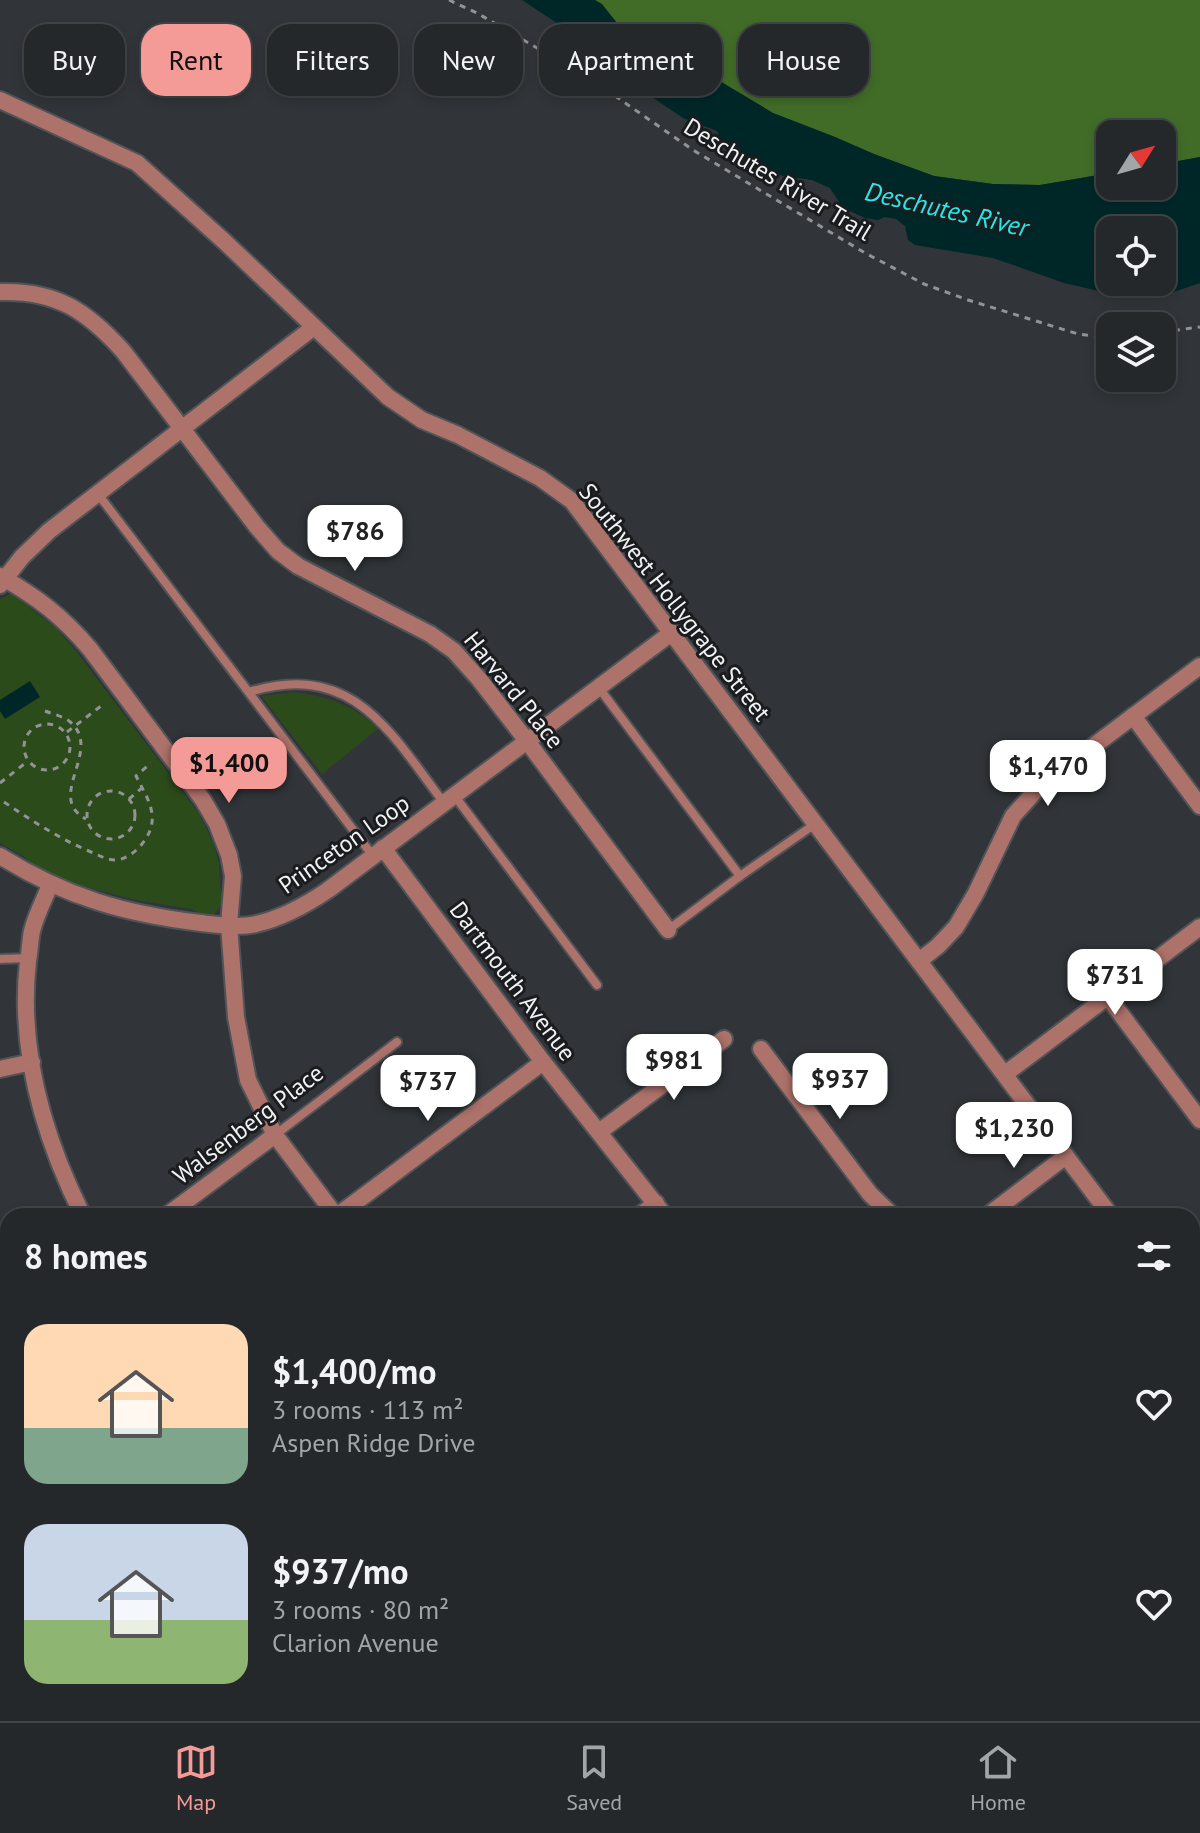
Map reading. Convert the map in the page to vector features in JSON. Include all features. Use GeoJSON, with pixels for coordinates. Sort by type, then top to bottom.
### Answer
{"type":"FeatureCollection","features":[{"type":"Feature","properties":{"kind":"street","name":"Southwest Hollygrape Street"},"geometry":{"type":"LineString","coordinates":[[0,100],[137,163],[214,231],[388,397],[422,420],[458,435],[540,478],[572,501],[1105,1208]]}},
{"type":"Feature","properties":{"kind":"street","name":"Harvard Place"},"geometry":{"type":"LineString","coordinates":[[0,292],[24,291],[66,303],[102,328],[278,551],[306,570],[444,642],[468,666],[527,741],[668,930]]}},
{"type":"Feature","properties":{"kind":"street"},"geometry":{"type":"LineString","coordinates":[[314,327],[97,493],[37,542],[1,580],[43,602],[71,627],[203,800],[217,824],[233,876],[229,925],[236,1017],[248,1080],[275,1135],[331,1208]]}},
{"type":"Feature","properties":{"kind":"street","name":"Princeton Loop"},"geometry":{"type":"LineString","coordinates":[[0,856],[50,885],[118,909],[229,925],[253,925],[280,917],[306,905],[670,634]]}},
{"type":"Feature","properties":{"kind":"street"},"geometry":{"type":"LineString","coordinates":[[919,961],[956,927],[1013,816],[1039,787],[1200,666]]}},
{"type":"Feature","properties":{"kind":"street"},"geometry":{"type":"LineString","coordinates":[[1133,716],[1200,806]]}},
{"type":"Feature","properties":{"kind":"street","name":"Dartmouth Avenue"},"geometry":{"type":"LineString","coordinates":[[378,852],[658,1208]]}},
{"type":"Feature","properties":{"kind":"street"},"geometry":{"type":"LineString","coordinates":[[50,885],[32,931],[26,984],[32,1062],[50,1139],[79,1208]]}},
{"type":"Feature","properties":{"kind":"street"},"geometry":{"type":"LineString","coordinates":[[1005,1074],[1200,927]]}},
{"type":"Feature","properties":{"kind":"street"},"geometry":{"type":"LineString","coordinates":[[1108,997],[1200,1120]]}},
{"type":"Feature","properties":{"kind":"street"},"geometry":{"type":"LineString","coordinates":[[599,1132],[724,1039]]}},
{"type":"Feature","properties":{"kind":"street"},"geometry":{"type":"LineString","coordinates":[[761,1049],[870,1194],[885,1208]]}},
{"type":"Feature","properties":{"kind":"street"},"geometry":{"type":"LineString","coordinates":[[0,1069],[32,1062]]}},
{"type":"Feature","properties":{"kind":"street"},"geometry":{"type":"LineString","coordinates":[[348,1208],[543,1062]]}},
{"type":"Feature","properties":{"kind":"street","name":"Walsenberg Place"},"geometry":{"type":"LineString","coordinates":[[177,1208],[275,1135]]}},
{"type":"Feature","properties":{"kind":"street"},"geometry":{"type":"LineString","coordinates":[[998,1208],[1066,1156]]}},
{"type":"Feature","properties":{"kind":"lane"},"geometry":{"type":"LineString","coordinates":[[97,493],[249,692],[378,852]]}},
{"type":"Feature","properties":{"kind":"lane"},"geometry":{"type":"LineString","coordinates":[[249,692],[275,686],[306,685],[330,690],[356,702],[383,723],[449,799],[597,985]]}},
{"type":"Feature","properties":{"kind":"lane"},"geometry":{"type":"LineString","coordinates":[[599,687],[740,876]]}},
{"type":"Feature","properties":{"kind":"lane"},"geometry":{"type":"LineString","coordinates":[[668,930],[815,824]]}},
{"type":"Feature","properties":{"kind":"lane"},"geometry":{"type":"LineString","coordinates":[[0,959],[29,958]]}},
{"type":"Feature","properties":{"kind":"lane","name":"Walsenberg Place"},"geometry":{"type":"LineString","coordinates":[[275,1135],[397,1042]]}},
{"type":"Feature","properties":{"kind":"path","name":"Deschutes River Trail"},"geometry":{"type":"LineString","coordinates":[[449,0],[592,80],[693,150],[912,278],[1009,313],[1078,334],[1096,336]]}},
{"type":"Feature","properties":{"kind":"path"},"geometry":{"type":"LineString","coordinates":[[1176,330],[1200,327]]}},
{"type":"Feature","properties":{"kind":"path"},"geometry":{"type":"LineString","coordinates":[[66,733],[105,703]]}},
{"type":"Feature","properties":{"kind":"path"},"geometry":{"type":"LineString","coordinates":[[45,711],[64,718],[74,726],[80,737],[82,748],[73,776],[71,800],[78,814],[87,819]]}},
{"type":"Feature","properties":{"kind":"path"},"geometry":{"type":"LineString","coordinates":[[51,724],[66,733],[70,752],[62,766],[44,770],[35,768],[28,761],[24,741],[34,728],[51,724]]}},
{"type":"Feature","properties":{"kind":"path"},"geometry":{"type":"LineString","coordinates":[[0,783],[28,761]]}},
{"type":"Feature","properties":{"kind":"path"},"geometry":{"type":"LineString","coordinates":[[4,802],[69,843],[104,858],[117,860],[138,849],[151,829],[152,809],[136,775],[151,763]]}},
{"type":"Feature","properties":{"kind":"path"},"geometry":{"type":"LineString","coordinates":[[129,799],[143,787]]}},
{"type":"Feature","properties":{"kind":"path"},"geometry":{"type":"LineString","coordinates":[[114,791],[129,799],[134,810],[134,822],[128,831],[110,838],[98,835],[87,819],[91,802],[101,793],[114,791]]}},
{"type":"Feature","properties":{"kind":"green space"},"geometry":{"type":"Polygon","coordinates":[[[595,0],[1200,0],[1200,157],[1176,161],[1176,120],[1096,120],[1096,175],[1040,185],[993,184],[934,176],[773,113],[745,96],[869,96],[869,24],[738,24],[738,92],[722,82],[722,24],[617,24],[595,0]]]}},
{"type":"Feature","properties":{"kind":"green space"},"geometry":{"type":"Polygon","coordinates":[[[11,594],[25,601],[55,627],[76,651],[198,812],[214,844],[224,896],[223,903],[214,914],[206,916],[191,909],[136,900],[86,887],[78,888],[31,865],[25,857],[0,843],[0,599],[11,594]]]}},
{"type":"Feature","properties":{"kind":"green space"},"geometry":{"type":"Polygon","coordinates":[[[292,692],[338,702],[379,728],[322,774],[261,696],[292,692]]]}},
{"type":"Feature","properties":{"kind":"water"},"geometry":{"type":"Polygon","coordinates":[[[522,0],[595,0],[618,24],[558,24],[522,0]]]}},
{"type":"Feature","properties":{"kind":"water","name":"Deschutes River"},"geometry":{"type":"Polygon","coordinates":[[[722,82],[738,92],[738,96],[745,96],[773,113],[934,176],[993,184],[1040,185],[1096,175],[1096,200],[1176,200],[1176,161],[1200,157],[1200,283],[1176,291],[1176,216],[1096,216],[1096,290],[1064,283],[993,258],[915,245],[908,240],[905,226],[896,219],[865,218],[843,208],[830,188],[812,180],[783,176],[754,162],[742,160],[721,141],[717,131],[683,118],[650,96],[722,96],[722,82]]]}},
{"type":"Feature","properties":{"kind":"water"},"geometry":{"type":"Polygon","coordinates":[[[30,681],[40,697],[5,719],[0,711],[0,700],[30,681]]]}}]}
